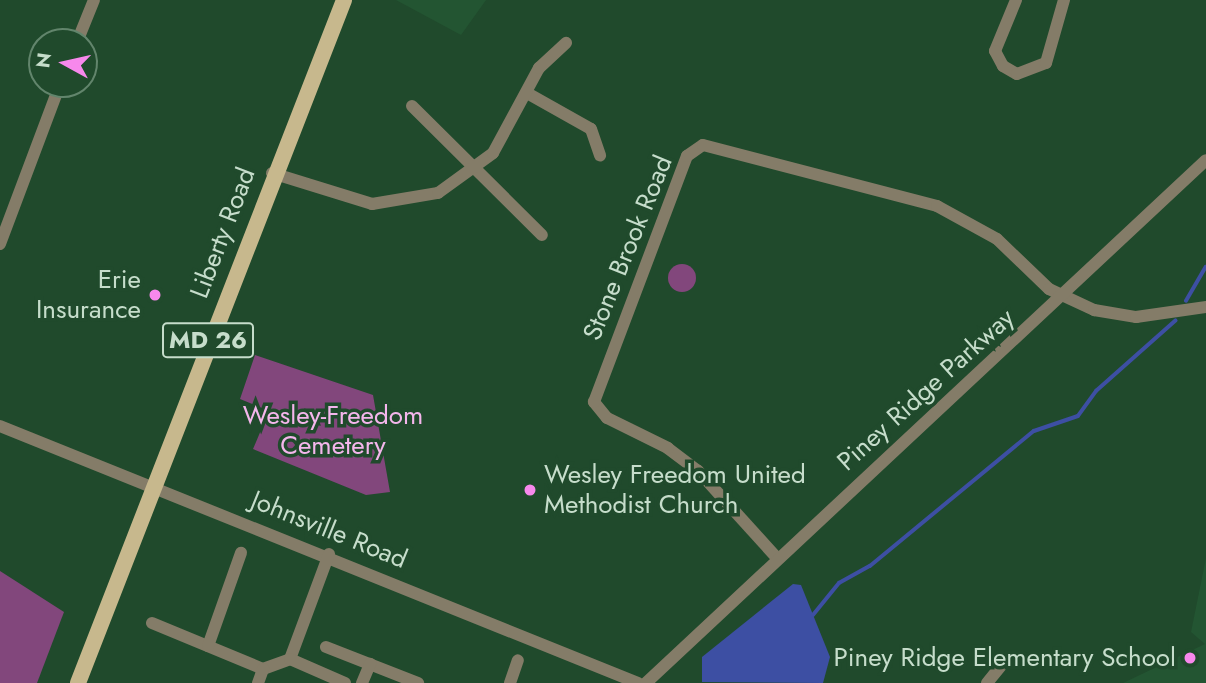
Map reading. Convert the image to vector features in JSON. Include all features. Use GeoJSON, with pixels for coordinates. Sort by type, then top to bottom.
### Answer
{"type":"FeatureCollection","features":[{"type":"Feature","properties":{"kind":"main road","name":"Liberty Road"},"geometry":{"type":"LineString","coordinates":[[78,683],[272,173],[344,0]]}},
{"type":"Feature","properties":{"kind":"street"},"geometry":{"type":"LineString","coordinates":[[83,28],[94,0]]}},
{"type":"Feature","properties":{"kind":"street"},"geometry":{"type":"LineString","coordinates":[[1016,0],[995,51],[1003,66],[1017,74],[1046,63],[1064,0]]}},
{"type":"Feature","properties":{"kind":"street"},"geometry":{"type":"LineString","coordinates":[[272,173],[331,196],[387,205],[438,193],[476,169],[550,54],[566,43]]}},
{"type":"Feature","properties":{"kind":"street"},"geometry":{"type":"LineString","coordinates":[[527,93],[591,129],[600,155]]}},
{"type":"Feature","properties":{"kind":"street"},"geometry":{"type":"LineString","coordinates":[[0,244],[55,98]]}},
{"type":"Feature","properties":{"kind":"street"},"geometry":{"type":"LineString","coordinates":[[412,106],[542,235]]}},
{"type":"Feature","properties":{"kind":"street","name":"Stone Brook Road"},"geometry":{"type":"LineString","coordinates":[[777,558],[698,471],[668,448],[607,418],[594,402],[687,156],[714,143],[937,206],[997,239],[1065,296]]}},
{"type":"Feature","properties":{"kind":"street","name":"Piney Ridge Parkway"},"geometry":{"type":"LineString","coordinates":[[646,683],[777,558],[1065,296],[1206,160]]}},
{"type":"Feature","properties":{"kind":"street"},"geometry":{"type":"LineString","coordinates":[[1065,296],[1094,310],[1136,317],[1206,307]]}},
{"type":"Feature","properties":{"kind":"street","name":"Johnsville Road"},"geometry":{"type":"LineString","coordinates":[[0,426],[329,554],[638,683]]}},
{"type":"Feature","properties":{"kind":"street"},"geometry":{"type":"LineString","coordinates":[[208,646],[242,553]]}},
{"type":"Feature","properties":{"kind":"street"},"geometry":{"type":"LineString","coordinates":[[290,659],[329,554]]}},
{"type":"Feature","properties":{"kind":"street"},"geometry":{"type":"LineString","coordinates":[[152,624],[263,669],[290,659],[345,683]]}},
{"type":"Feature","properties":{"kind":"street"},"geometry":{"type":"LineString","coordinates":[[327,647],[418,683]]}},
{"type":"Feature","properties":{"kind":"street"},"geometry":{"type":"LineString","coordinates":[[987,683],[1008,657]]}},
{"type":"Feature","properties":{"kind":"street"},"geometry":{"type":"LineString","coordinates":[[510,683],[518,660]]}},
{"type":"Feature","properties":{"kind":"street"},"geometry":{"type":"LineString","coordinates":[[362,683],[370,664]]}},
{"type":"Feature","properties":{"kind":"street"},"geometry":{"type":"LineString","coordinates":[[258,683],[263,669]]}},
{"type":"Feature","properties":{"kind":"shaded area"},"geometry":{"type":"Polygon","coordinates":[[[396,0],[486,0],[461,35],[396,0]]]}},
{"type":"Feature","properties":{"kind":"shaded area","name":"Piney Ridge Elementary School"},"geometry":{"type":"Polygon","coordinates":[[[1206,558],[1206,683],[1123,683],[1205,644],[1191,632],[1206,558]]]}},
{"type":"Feature","properties":{"kind":"green space"},"geometry":{"type":"Polygon","coordinates":[[[682,264],[692,268],[696,278],[692,288],[682,292],[672,288],[668,278],[672,268],[682,264]]]}},
{"type":"Feature","properties":{"kind":"green space","name":"Wesley-Freedom Cemetery"},"geometry":{"type":"Polygon","coordinates":[[[255,355],[373,395],[390,492],[366,495],[253,449],[269,411],[240,399],[255,355]]]}},
{"type":"Feature","properties":{"kind":"green space"},"geometry":{"type":"Polygon","coordinates":[[[0,571],[64,612],[37,683],[0,683],[0,571]]]}},
{"type":"Feature","properties":{"kind":"water"},"geometry":{"type":"Polygon","coordinates":[[[793,584],[801,585],[830,657],[823,683],[702,682],[702,657],[793,584]]]}},
{"type":"Feature","properties":{"kind":"waterway"},"geometry":{"type":"LineString","coordinates":[[1186,301],[1206,267]]}},
{"type":"Feature","properties":{"kind":"waterway"},"geometry":{"type":"LineString","coordinates":[[813,615],[839,583],[870,566],[1034,431],[1078,416],[1096,391],[1175,321]]}},
{"type":"Feature","properties":{"kind":"place","name":"Erie Insurance"},"geometry":{"type":"Point","coordinates":[155,295]}},
{"type":"Feature","properties":{"kind":"place","name":"Wesley Freedom United Methodist Church"},"geometry":{"type":"Point","coordinates":[530,490]}},
{"type":"Feature","properties":{"kind":"place","name":"Piney Ridge Elementary School"},"geometry":{"type":"Point","coordinates":[1190,658]}}]}
